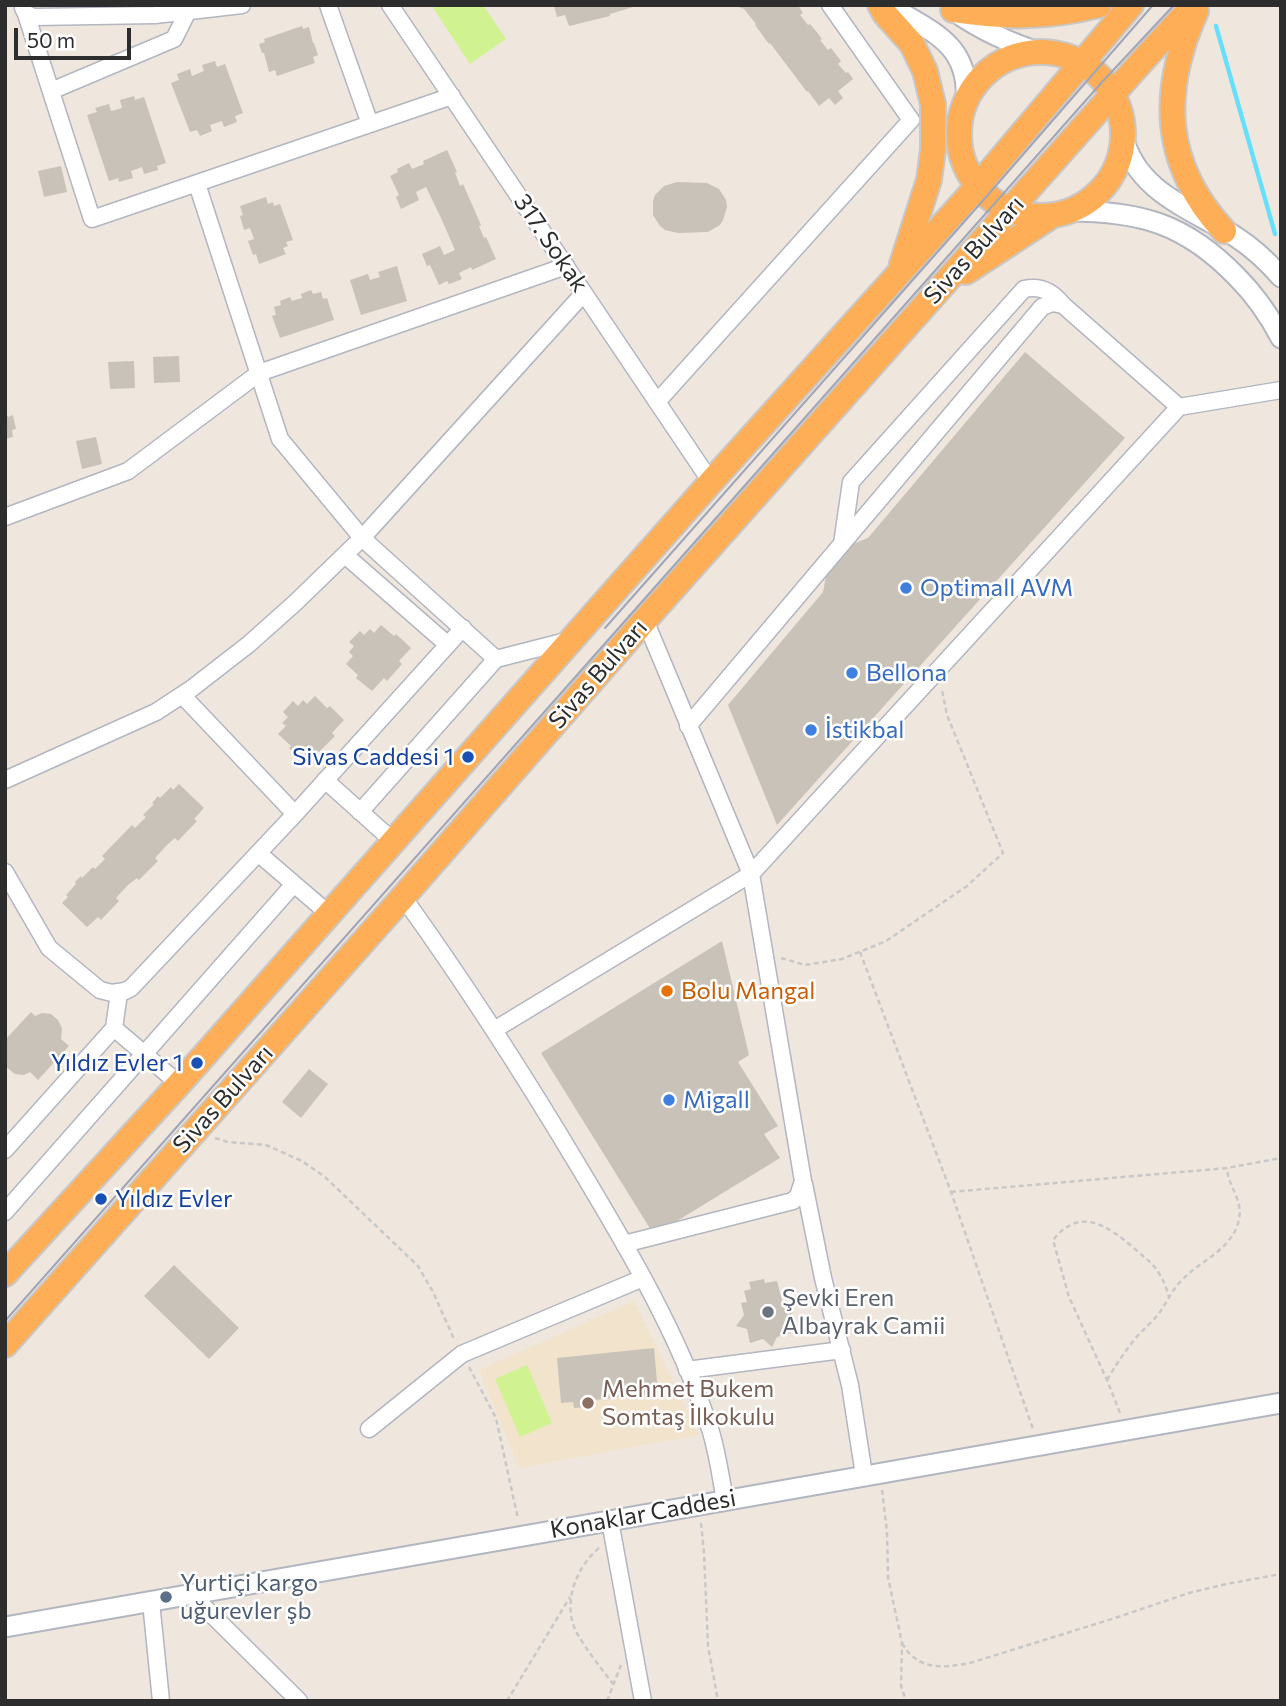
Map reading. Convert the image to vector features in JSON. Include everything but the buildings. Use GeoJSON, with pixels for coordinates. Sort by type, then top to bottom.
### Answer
{"type":"FeatureCollection","features":[{"type":"Feature","properties":{"kind":"highway"},"geometry":{"type":"LineString","coordinates":[[880,5],[912,44],[919,58],[929,87],[934,120],[929,180],[898,275]]}},
{"type":"Feature","properties":{"kind":"highway"},"geometry":{"type":"LineString","coordinates":[[949,8],[994,16],[1033,16],[1099,5]]}},
{"type":"Feature","properties":{"kind":"highway","name":"Sivas Bulvarı"},"geometry":{"type":"LineString","coordinates":[[5,1274],[180,1084],[571,639],[977,187],[1131,5]]}},
{"type":"Feature","properties":{"kind":"highway"},"geometry":{"type":"LineString","coordinates":[[1196,5],[1177,65],[1172,99],[1173,127],[1180,158],[1192,189],[1224,230]]}},
{"type":"Feature","properties":{"kind":"highway","name":"Sivas Bulvarı"},"geometry":{"type":"LineString","coordinates":[[5,1345],[645,620],[1112,95],[1196,5]]}},
{"type":"Feature","properties":{"kind":"highway"},"geometry":{"type":"LineString","coordinates":[[1041,52],[1082,64],[1103,81],[1118,108],[1123,136],[1121,150],[1111,176],[1093,198],[1081,206],[1060,213],[1039,216],[1010,210],[996,203],[977,187],[963,162],[960,120],[966,101],[988,72],[1026,54],[1041,52]]}},
{"type":"Feature","properties":{"kind":"highway"},"geometry":{"type":"LineString","coordinates":[[939,290],[1060,213]]}},
{"type":"Feature","properties":{"kind":"street"},"geometry":{"type":"LineString","coordinates":[[24,9],[34,17],[47,17],[155,15],[242,5]]}},
{"type":"Feature","properties":{"kind":"street"},"geometry":{"type":"LineString","coordinates":[[328,5],[370,124]]}},
{"type":"Feature","properties":{"kind":"street","name":"317. Sokak"},"geometry":{"type":"LineString","coordinates":[[390,5],[711,482]]}},
{"type":"Feature","properties":{"kind":"street"},"geometry":{"type":"LineString","coordinates":[[657,402],[911,120],[830,5]]}},
{"type":"Feature","properties":{"kind":"street"},"geometry":{"type":"LineString","coordinates":[[888,5],[942,38],[954,49],[964,70],[966,101]]}},
{"type":"Feature","properties":{"kind":"street"},"geometry":{"type":"LineString","coordinates":[[949,8],[991,34],[1041,52]]}},
{"type":"Feature","properties":{"kind":"street"},"geometry":{"type":"LineString","coordinates":[[24,9],[92,219],[452,96]]}},
{"type":"Feature","properties":{"kind":"street"},"geometry":{"type":"LineString","coordinates":[[51,91],[174,39],[188,11]]}},
{"type":"Feature","properties":{"kind":"street"},"geometry":{"type":"LineString","coordinates":[[1123,136],[1129,156],[1146,180],[1191,212],[1224,230],[1256,253],[1281,277]]}},
{"type":"Feature","properties":{"kind":"street"},"geometry":{"type":"LineString","coordinates":[[197,184],[280,439],[362,538],[496,659]]}},
{"type":"Feature","properties":{"kind":"street"},"geometry":{"type":"LineString","coordinates":[[1060,213],[1110,212],[1170,228],[1189,237],[1214,254],[1255,296],[1281,338]]}},
{"type":"Feature","properties":{"kind":"street"},"geometry":{"type":"LineString","coordinates":[[5,517],[128,471],[259,373],[566,266]]}},
{"type":"Feature","properties":{"kind":"street"},"geometry":{"type":"LineString","coordinates":[[842,544],[851,482],[1024,289],[1043,289],[1054,295],[1179,407]]}},
{"type":"Feature","properties":{"kind":"street"},"geometry":{"type":"LineString","coordinates":[[5,780],[156,712],[249,644],[362,538],[584,293]]}},
{"type":"Feature","properties":{"kind":"street"},"geometry":{"type":"LineString","coordinates":[[688,726],[1042,307],[1052,303],[1063,305]]}},
{"type":"Feature","properties":{"kind":"street"},"geometry":{"type":"LineString","coordinates":[[494,1030],[751,874],[1179,407],[1281,390]]}},
{"type":"Feature","properties":{"kind":"street"},"geometry":{"type":"LineString","coordinates":[[345,555],[448,645]]}},
{"type":"Feature","properties":{"kind":"street"},"geometry":{"type":"LineString","coordinates":[[645,620],[751,874],[803,1181],[871,1474]]}},
{"type":"Feature","properties":{"kind":"street"},"geometry":{"type":"LineString","coordinates":[[5,872],[49,948],[100,990],[119,993],[131,988],[295,814],[463,628]]}},
{"type":"Feature","properties":{"kind":"street"},"geometry":{"type":"LineString","coordinates":[[360,811],[496,659],[571,639]]}},
{"type":"Feature","properties":{"kind":"street"},"geometry":{"type":"LineString","coordinates":[[182,695],[295,814]]}},
{"type":"Feature","properties":{"kind":"street"},"geometry":{"type":"LineString","coordinates":[[325,780],[393,841]]}},
{"type":"Feature","properties":{"kind":"street"},"geometry":{"type":"LineString","coordinates":[[258,853],[329,914]]}},
{"type":"Feature","properties":{"kind":"street"},"geometry":{"type":"LineString","coordinates":[[5,1212],[294,884]]}},
{"type":"Feature","properties":{"kind":"street"},"geometry":{"type":"LineString","coordinates":[[403,897],[453,967],[541,1102],[643,1278],[687,1370],[709,1424],[725,1500]]}},
{"type":"Feature","properties":{"kind":"street"},"geometry":{"type":"LineString","coordinates":[[5,1150],[114,1028],[119,993]]}},
{"type":"Feature","properties":{"kind":"street"},"geometry":{"type":"LineString","coordinates":[[114,1028],[180,1084]]}},
{"type":"Feature","properties":{"kind":"street"},"geometry":{"type":"LineString","coordinates":[[624,1244],[793,1201],[798,1196],[803,1181]]}},
{"type":"Feature","properties":{"kind":"street"},"geometry":{"type":"LineString","coordinates":[[369,1429],[462,1354],[643,1278]]}},
{"type":"Feature","properties":{"kind":"street"},"geometry":{"type":"LineString","coordinates":[[687,1370],[842,1350]]}},
{"type":"Feature","properties":{"kind":"street","name":"Konaklar Caddesi"},"geometry":{"type":"LineString","coordinates":[[5,1627],[521,1536],[612,1530],[698,1505],[1281,1403]]}},
{"type":"Feature","properties":{"kind":"street"},"geometry":{"type":"LineString","coordinates":[[612,1530],[643,1701]]}},
{"type":"Feature","properties":{"kind":"street"},"geometry":{"type":"LineString","coordinates":[[192,1595],[299,1701]]}},
{"type":"Feature","properties":{"kind":"street"},"geometry":{"type":"LineString","coordinates":[[151,1602],[162,1701]]}},
{"type":"Feature","properties":{"kind":"path"},"geometry":{"type":"LineString","coordinates":[[764,952],[805,965],[842,959],[860,952],[886,941],[967,886],[1003,853],[947,715],[938,670]]}},
{"type":"Feature","properties":{"kind":"path"},"geometry":{"type":"LineString","coordinates":[[860,952],[951,1192],[1038,1445]]}},
{"type":"Feature","properties":{"kind":"path"},"geometry":{"type":"LineString","coordinates":[[197,1129],[228,1142],[266,1145],[302,1161],[325,1177],[418,1266],[496,1418],[521,1536]]}},
{"type":"Feature","properties":{"kind":"path"},"geometry":{"type":"LineString","coordinates":[[951,1192],[1227,1168],[1281,1158]]}},
{"type":"Feature","properties":{"kind":"path"},"geometry":{"type":"LineString","coordinates":[[1107,1380],[1133,1342],[1190,1272],[1225,1246],[1236,1231],[1240,1206],[1228,1178],[1227,1168]]}},
{"type":"Feature","properties":{"kind":"path"},"geometry":{"type":"LineString","coordinates":[[1126,1430],[1107,1380],[1069,1297],[1053,1240],[1058,1233],[1074,1223],[1091,1222],[1105,1226],[1150,1262],[1162,1277],[1169,1297]]}},
{"type":"Feature","properties":{"kind":"path"},"geometry":{"type":"LineString","coordinates":[[871,1474],[885,1509],[888,1577],[902,1643],[901,1686],[906,1701]]}},
{"type":"Feature","properties":{"kind":"path"},"geometry":{"type":"LineString","coordinates":[[698,1505],[704,1553],[708,1646],[718,1701]]}},
{"type":"Feature","properties":{"kind":"path"},"geometry":{"type":"LineString","coordinates":[[612,1530],[578,1574],[572,1594],[571,1612],[578,1635],[613,1684]]}},
{"type":"Feature","properties":{"kind":"path"},"geometry":{"type":"LineString","coordinates":[[902,1643],[919,1662],[933,1666],[954,1666],[1189,1593],[1281,1574]]}},
{"type":"Feature","properties":{"kind":"path"},"geometry":{"type":"LineString","coordinates":[[507,1701],[572,1594]]}},
{"type":"Feature","properties":{"kind":"path"},"geometry":{"type":"LineString","coordinates":[[607,1701],[623,1660],[633,1643]]}},
{"type":"Feature","properties":{"kind":"shaded area","name":"Mehmet Bukem Somtaş İlkokulu"},"geometry":{"type":"Polygon","coordinates":[[[634,1301],[699,1435],[519,1468],[479,1370],[634,1301]]]}},
{"type":"Feature","properties":{"kind":"green space"},"geometry":{"type":"Polygon","coordinates":[[[437,5],[483,5],[506,39],[470,64],[433,8],[437,5]]]}},
{"type":"Feature","properties":{"kind":"green space"},"geometry":{"type":"Polygon","coordinates":[[[527,1365],[552,1423],[520,1437],[495,1379],[527,1365]]]}},
{"type":"Feature","properties":{"kind":"waterway"},"geometry":{"type":"LineString","coordinates":[[1216,26],[1275,234]]}},
{"type":"Feature","properties":{"kind":"tram line"},"geometry":{"type":"LineString","coordinates":[[605,628],[1153,5]]}},
{"type":"Feature","properties":{"kind":"tram line"},"geometry":{"type":"LineString","coordinates":[[5,1321],[1103,81],[1174,5]]}},
{"type":"Feature","properties":{"kind":"place","name":"Optimall AVM"},"geometry":{"type":"Point","coordinates":[906,588]}},
{"type":"Feature","properties":{"kind":"place","name":"Bellona"},"geometry":{"type":"Point","coordinates":[852,673]}},
{"type":"Feature","properties":{"kind":"place","name":"İstikbal"},"geometry":{"type":"Point","coordinates":[811,730]}},
{"type":"Feature","properties":{"kind":"place","name":"Sivas Caddesi 1"},"geometry":{"type":"Point","coordinates":[468,757]}},
{"type":"Feature","properties":{"kind":"place","name":"Bolu Mangal"},"geometry":{"type":"Point","coordinates":[667,991]}},
{"type":"Feature","properties":{"kind":"place","name":"Yıldız Evler 1"},"geometry":{"type":"Point","coordinates":[197,1063]}},
{"type":"Feature","properties":{"kind":"place","name":"Migall"},"geometry":{"type":"Point","coordinates":[669,1100]}},
{"type":"Feature","properties":{"kind":"place","name":"Yıldız Evler"},"geometry":{"type":"Point","coordinates":[101,1199]}},
{"type":"Feature","properties":{"kind":"place","name":"Şevki Eren Albayrak Camii"},"geometry":{"type":"Point","coordinates":[768,1312]}},
{"type":"Feature","properties":{"kind":"place","name":"Mehmet Bukem Somtaş İlkokulu"},"geometry":{"type":"Point","coordinates":[588,1403]}},
{"type":"Feature","properties":{"kind":"place","name":"Yurtiçi kargo uğurevler şb"},"geometry":{"type":"Point","coordinates":[166,1597]}}]}
